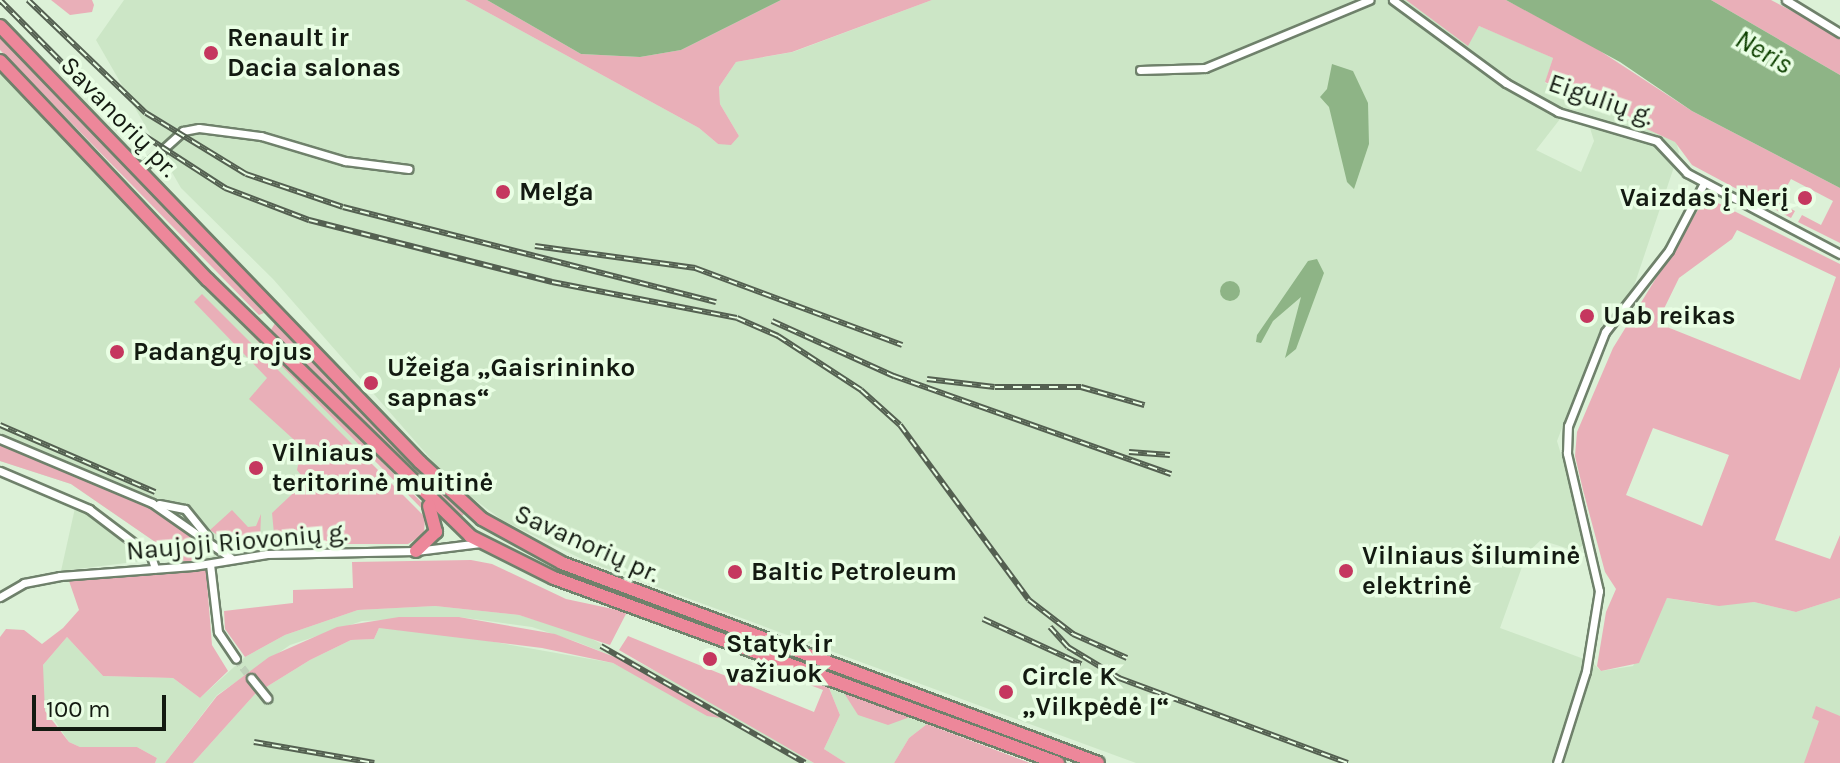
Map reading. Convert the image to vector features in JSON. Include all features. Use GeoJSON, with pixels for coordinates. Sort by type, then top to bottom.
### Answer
{"type":"FeatureCollection","features":[{"type":"Feature","properties":{"kind":"highway","name":"Savanorių pr."},"geometry":{"type":"LineString","coordinates":[[0,26],[444,486],[499,531],[562,563],[1098,763]]}},
{"type":"Feature","properties":{"kind":"highway","name":"Savanorių pr."},"geometry":{"type":"LineString","coordinates":[[0,61],[427,499],[481,543],[554,578],[1058,763]]}},
{"type":"Feature","properties":{"kind":"highway"},"geometry":{"type":"LineString","coordinates":[[264,333],[265,318],[279,315]]}},
{"type":"Feature","properties":{"kind":"highway"},"geometry":{"type":"LineString","coordinates":[[416,551],[436,532],[427,499]]}},
{"type":"Feature","properties":{"kind":"highway"},"geometry":{"type":"LineString","coordinates":[[481,543],[499,531]]}},
{"type":"Feature","properties":{"kind":"street"},"geometry":{"type":"LineString","coordinates":[[1140,70],[1205,68],[1369,0]]}},
{"type":"Feature","properties":{"kind":"street","name":"Eigulių g."},"geometry":{"type":"LineString","coordinates":[[1393,0],[1506,83],[1558,112],[1657,141],[1687,173],[1840,254]]}},
{"type":"Feature","properties":{"kind":"street"},"geometry":{"type":"LineString","coordinates":[[1786,0],[1840,33]]}},
{"type":"Feature","properties":{"kind":"street"},"geometry":{"type":"LineString","coordinates":[[140,170],[183,131],[199,128],[409,169]]}},
{"type":"Feature","properties":{"kind":"street"},"geometry":{"type":"LineString","coordinates":[[1557,763],[1586,671],[1599,591],[1567,453],[1568,426],[1605,332],[1669,250],[1704,183]]}},
{"type":"Feature","properties":{"kind":"street"},"geometry":{"type":"LineString","coordinates":[[0,439],[152,503],[185,509],[212,542],[231,558]]}},
{"type":"Feature","properties":{"kind":"street"},"geometry":{"type":"LineString","coordinates":[[0,471],[108,521],[151,556],[155,568]]}},
{"type":"Feature","properties":{"kind":"street","name":"Naujoji Riovonių g."},"geometry":{"type":"LineString","coordinates":[[0,597],[38,579],[210,564],[231,558],[416,551],[481,543]]}},
{"type":"Feature","properties":{"kind":"street"},"geometry":{"type":"LineString","coordinates":[[210,564],[218,632],[236,659]]}},
{"type":"Feature","properties":{"kind":"street"},"geometry":{"type":"LineString","coordinates":[[251,678],[267,698]]}},
{"type":"Feature","properties":{"kind":"shaded area"},"geometry":{"type":"Polygon","coordinates":[[[51,0],[92,0],[94,5],[92,12],[70,15],[51,0]]]}},
{"type":"Feature","properties":{"kind":"shaded area"},"geometry":{"type":"Polygon","coordinates":[[[124,0],[465,0],[699,128],[718,144],[739,136],[720,104],[719,87],[736,62],[793,52],[932,0],[1406,0],[1468,45],[1479,26],[1553,58],[1545,83],[1676,142],[1679,152],[1633,289],[1598,335],[1557,441],[1588,544],[1572,550],[1541,540],[1527,553],[1500,628],[1592,662],[1601,671],[1633,666],[1667,598],[1710,605],[1754,602],[1796,612],[1840,598],[1840,763],[1136,763],[586,561],[502,520],[451,482],[273,279],[181,188],[96,40],[124,0]],[[1560,119],[1536,150],[1581,172],[1594,141],[1590,128],[1560,119]]]}},
{"type":"Feature","properties":{"kind":"shaded area"},"geometry":{"type":"Polygon","coordinates":[[[465,0],[487,0],[581,54],[640,57],[681,50],[781,0],[932,0],[792,52],[736,62],[719,87],[720,104],[739,136],[731,145],[718,144],[699,128],[465,0]]]}},
{"type":"Feature","properties":{"kind":"shaded area"},"geometry":{"type":"Polygon","coordinates":[[[1406,0],[1506,0],[1591,45],[1692,111],[1840,188],[1840,243],[1798,222],[1802,215],[1821,225],[1833,201],[1791,179],[1778,202],[1795,211],[1791,218],[1692,165],[1675,142],[1545,82],[1553,58],[1479,26],[1468,46],[1406,0]]]}},
{"type":"Feature","properties":{"kind":"shaded area"},"geometry":{"type":"Polygon","coordinates":[[[1711,0],[1771,0],[1840,36],[1840,75],[1711,0]]]}},
{"type":"Feature","properties":{"kind":"shaded area"},"geometry":{"type":"Polygon","coordinates":[[[0,35],[168,207],[264,313],[259,315],[0,50],[0,35]]]}},
{"type":"Feature","properties":{"kind":"shaded area"},"geometry":{"type":"Polygon","coordinates":[[[0,73],[365,446],[275,544],[189,562],[167,558],[164,548],[71,484],[0,461],[0,73]]]}},
{"type":"Feature","properties":{"kind":"shaded area"},"geometry":{"type":"Polygon","coordinates":[[[1706,197],[1840,264],[1840,367],[1775,540],[1830,559],[1840,535],[1840,598],[1796,612],[1754,602],[1719,606],[1667,598],[1639,663],[1601,671],[1597,666],[1606,612],[1616,589],[1605,572],[1575,456],[1577,432],[1613,348],[1706,197]],[[1737,230],[1732,239],[1679,278],[1657,323],[1800,380],[1836,277],[1737,230]],[[1653,428],[1626,495],[1702,526],[1729,455],[1653,428]]]}},
{"type":"Feature","properties":{"kind":"shaded area"},"geometry":{"type":"Polygon","coordinates":[[[214,289],[423,504],[424,511],[209,292],[214,289]]]}},
{"type":"Feature","properties":{"kind":"shaded area"},"geometry":{"type":"Polygon","coordinates":[[[202,294],[425,517],[424,534],[408,544],[275,544],[272,513],[306,481],[297,470],[302,447],[249,399],[267,378],[194,302],[202,294]]]}},
{"type":"Feature","properties":{"kind":"shaded area"},"geometry":{"type":"Polygon","coordinates":[[[275,323],[464,514],[462,516],[423,485],[271,330],[275,323]]]}},
{"type":"Feature","properties":{"kind":"shaded area"},"geometry":{"type":"Polygon","coordinates":[[[0,445],[162,513],[194,537],[202,546],[201,556],[189,562],[167,558],[164,548],[71,484],[0,461],[0,445]]]}},
{"type":"Feature","properties":{"kind":"shaded area"},"geometry":{"type":"Polygon","coordinates":[[[75,508],[105,526],[142,561],[61,571],[75,508]]]}},
{"type":"Feature","properties":{"kind":"shaded area"},"geometry":{"type":"Polygon","coordinates":[[[232,510],[248,527],[256,526],[261,514],[260,542],[234,546],[210,530],[232,510]]]}},
{"type":"Feature","properties":{"kind":"shaded area"},"geometry":{"type":"Polygon","coordinates":[[[471,560],[492,564],[566,599],[627,612],[610,645],[519,615],[435,606],[358,610],[285,635],[245,657],[225,629],[224,611],[293,603],[293,590],[353,588],[352,562],[471,560]]]}},
{"type":"Feature","properties":{"kind":"shaded area"},"geometry":{"type":"Polygon","coordinates":[[[206,570],[212,645],[228,671],[200,698],[173,678],[103,676],[67,637],[43,665],[45,711],[69,742],[80,747],[137,747],[157,758],[155,763],[0,763],[0,637],[6,629],[24,630],[42,644],[63,628],[79,610],[69,581],[206,570]]]}},
{"type":"Feature","properties":{"kind":"shaded area"},"geometry":{"type":"Polygon","coordinates":[[[435,606],[519,615],[582,634],[687,687],[814,763],[193,763],[255,694],[310,660],[351,640],[374,639],[379,628],[421,629],[613,663],[718,717],[625,661],[577,642],[532,627],[459,617],[362,621],[290,645],[217,695],[165,763],[155,763],[157,758],[137,747],[80,747],[69,742],[42,702],[43,665],[67,637],[103,676],[173,678],[200,698],[245,657],[285,635],[358,610],[435,606]]]}},
{"type":"Feature","properties":{"kind":"shaded area"},"geometry":{"type":"Polygon","coordinates":[[[399,617],[459,617],[555,634],[625,661],[720,718],[707,716],[613,663],[542,648],[379,628],[374,639],[351,640],[310,660],[255,694],[193,763],[165,763],[217,696],[269,657],[337,627],[399,617]]]}},
{"type":"Feature","properties":{"kind":"shaded area"},"geometry":{"type":"Polygon","coordinates":[[[628,636],[814,712],[823,690],[781,674],[783,670],[829,688],[840,715],[824,749],[846,763],[814,763],[619,650],[628,636]]]}},
{"type":"Feature","properties":{"kind":"shaded area"},"geometry":{"type":"Polygon","coordinates":[[[829,688],[927,724],[909,738],[894,763],[846,763],[824,749],[840,715],[829,688]]]}},
{"type":"Feature","properties":{"kind":"shaded area"},"geometry":{"type":"Polygon","coordinates":[[[844,693],[910,717],[888,725],[858,715],[844,693]]]}},
{"type":"Feature","properties":{"kind":"shaded area"},"geometry":{"type":"Polygon","coordinates":[[[1816,706],[1840,716],[1840,763],[1804,763],[1819,721],[1812,718],[1816,706]]]}},
{"type":"Feature","properties":{"kind":"shaded area"},"geometry":{"type":"Polygon","coordinates":[[[927,724],[1030,763],[894,763],[909,738],[927,724]]]}},
{"type":"Feature","properties":{"kind":"water"},"geometry":{"type":"Polygon","coordinates":[[[487,0],[781,0],[681,50],[640,57],[581,54],[487,0]]]}},
{"type":"Feature","properties":{"kind":"water","name":"Neris"},"geometry":{"type":"Polygon","coordinates":[[[1506,0],[1711,0],[1840,75],[1840,188],[1692,111],[1620,62],[1506,0]]]}},
{"type":"Feature","properties":{"kind":"water"},"geometry":{"type":"Polygon","coordinates":[[[1332,64],[1353,71],[1368,103],[1369,144],[1354,189],[1347,182],[1329,107],[1320,97],[1327,89],[1332,64]]]}},
{"type":"Feature","properties":{"kind":"water"},"geometry":{"type":"Polygon","coordinates":[[[1317,259],[1324,273],[1296,349],[1285,358],[1301,297],[1273,321],[1261,343],[1256,342],[1257,335],[1308,261],[1317,259]]]}},
{"type":"Feature","properties":{"kind":"water"},"geometry":{"type":"Polygon","coordinates":[[[1230,281],[1237,284],[1240,291],[1237,298],[1230,301],[1223,298],[1220,291],[1223,284],[1230,281]]]}},
{"type":"Feature","properties":{"kind":"tunnel"},"geometry":{"type":"LineString","coordinates":[[236,659],[251,678]]}},
{"type":"Feature","properties":{"kind":"railway"},"geometry":{"type":"LineString","coordinates":[[0,0],[117,118],[225,188],[309,220],[552,282],[737,318],[778,336],[861,390],[900,425],[1029,600],[1073,634],[1127,658]]}},
{"type":"Feature","properties":{"kind":"railway"},"geometry":{"type":"LineString","coordinates":[[28,0],[146,113],[246,174],[343,207],[716,302]]}},
{"type":"Feature","properties":{"kind":"railway"},"geometry":{"type":"LineString","coordinates":[[535,246],[695,268],[902,345]]}},
{"type":"Feature","properties":{"kind":"railway"},"geometry":{"type":"LineString","coordinates":[[772,321],[894,376],[1171,474]]}},
{"type":"Feature","properties":{"kind":"railway"},"geometry":{"type":"LineString","coordinates":[[927,379],[995,387],[1081,387],[1144,405]]}},
{"type":"Feature","properties":{"kind":"railway"},"geometry":{"type":"LineString","coordinates":[[0,425],[155,492]]}},
{"type":"Feature","properties":{"kind":"railway"},"geometry":{"type":"LineString","coordinates":[[1129,452],[1170,455]]}},
{"type":"Feature","properties":{"kind":"railway"},"geometry":{"type":"LineString","coordinates":[[983,619],[1081,664]]}},
{"type":"Feature","properties":{"kind":"railway"},"geometry":{"type":"LineString","coordinates":[[1050,627],[1068,647],[1119,678],[1348,763]]}},
{"type":"Feature","properties":{"kind":"railway"},"geometry":{"type":"LineString","coordinates":[[601,646],[805,763]]}},
{"type":"Feature","properties":{"kind":"railway"},"geometry":{"type":"LineString","coordinates":[[254,742],[374,763]]}},
{"type":"Feature","properties":{"kind":"place","name":"Renault ir Dacia salonas"},"geometry":{"type":"Point","coordinates":[211,53]}},
{"type":"Feature","properties":{"kind":"place","name":"Melga"},"geometry":{"type":"Point","coordinates":[503,192]}},
{"type":"Feature","properties":{"kind":"place","name":"Vaizdas į Nerį"},"geometry":{"type":"Point","coordinates":[1805,198]}},
{"type":"Feature","properties":{"kind":"place","name":"Uab reikas"},"geometry":{"type":"Point","coordinates":[1587,316]}},
{"type":"Feature","properties":{"kind":"place","name":"Padangų rojus"},"geometry":{"type":"Point","coordinates":[117,352]}},
{"type":"Feature","properties":{"kind":"place","name":"Užeiga „Gaisrininko sapnas“"},"geometry":{"type":"Point","coordinates":[371,383]}},
{"type":"Feature","properties":{"kind":"place","name":"Vilniaus teritorinė muitinė"},"geometry":{"type":"Point","coordinates":[256,468]}},
{"type":"Feature","properties":{"kind":"place","name":"Vilniaus šiluminė elektrinė"},"geometry":{"type":"Point","coordinates":[1346,571]}},
{"type":"Feature","properties":{"kind":"place","name":"Baltic Petroleum"},"geometry":{"type":"Point","coordinates":[735,572]}},
{"type":"Feature","properties":{"kind":"place","name":"Statyk ir važiuok"},"geometry":{"type":"Point","coordinates":[710,659]}},
{"type":"Feature","properties":{"kind":"place","name":"Circle K „Vilkpėdė I“"},"geometry":{"type":"Point","coordinates":[1006,692]}}]}
